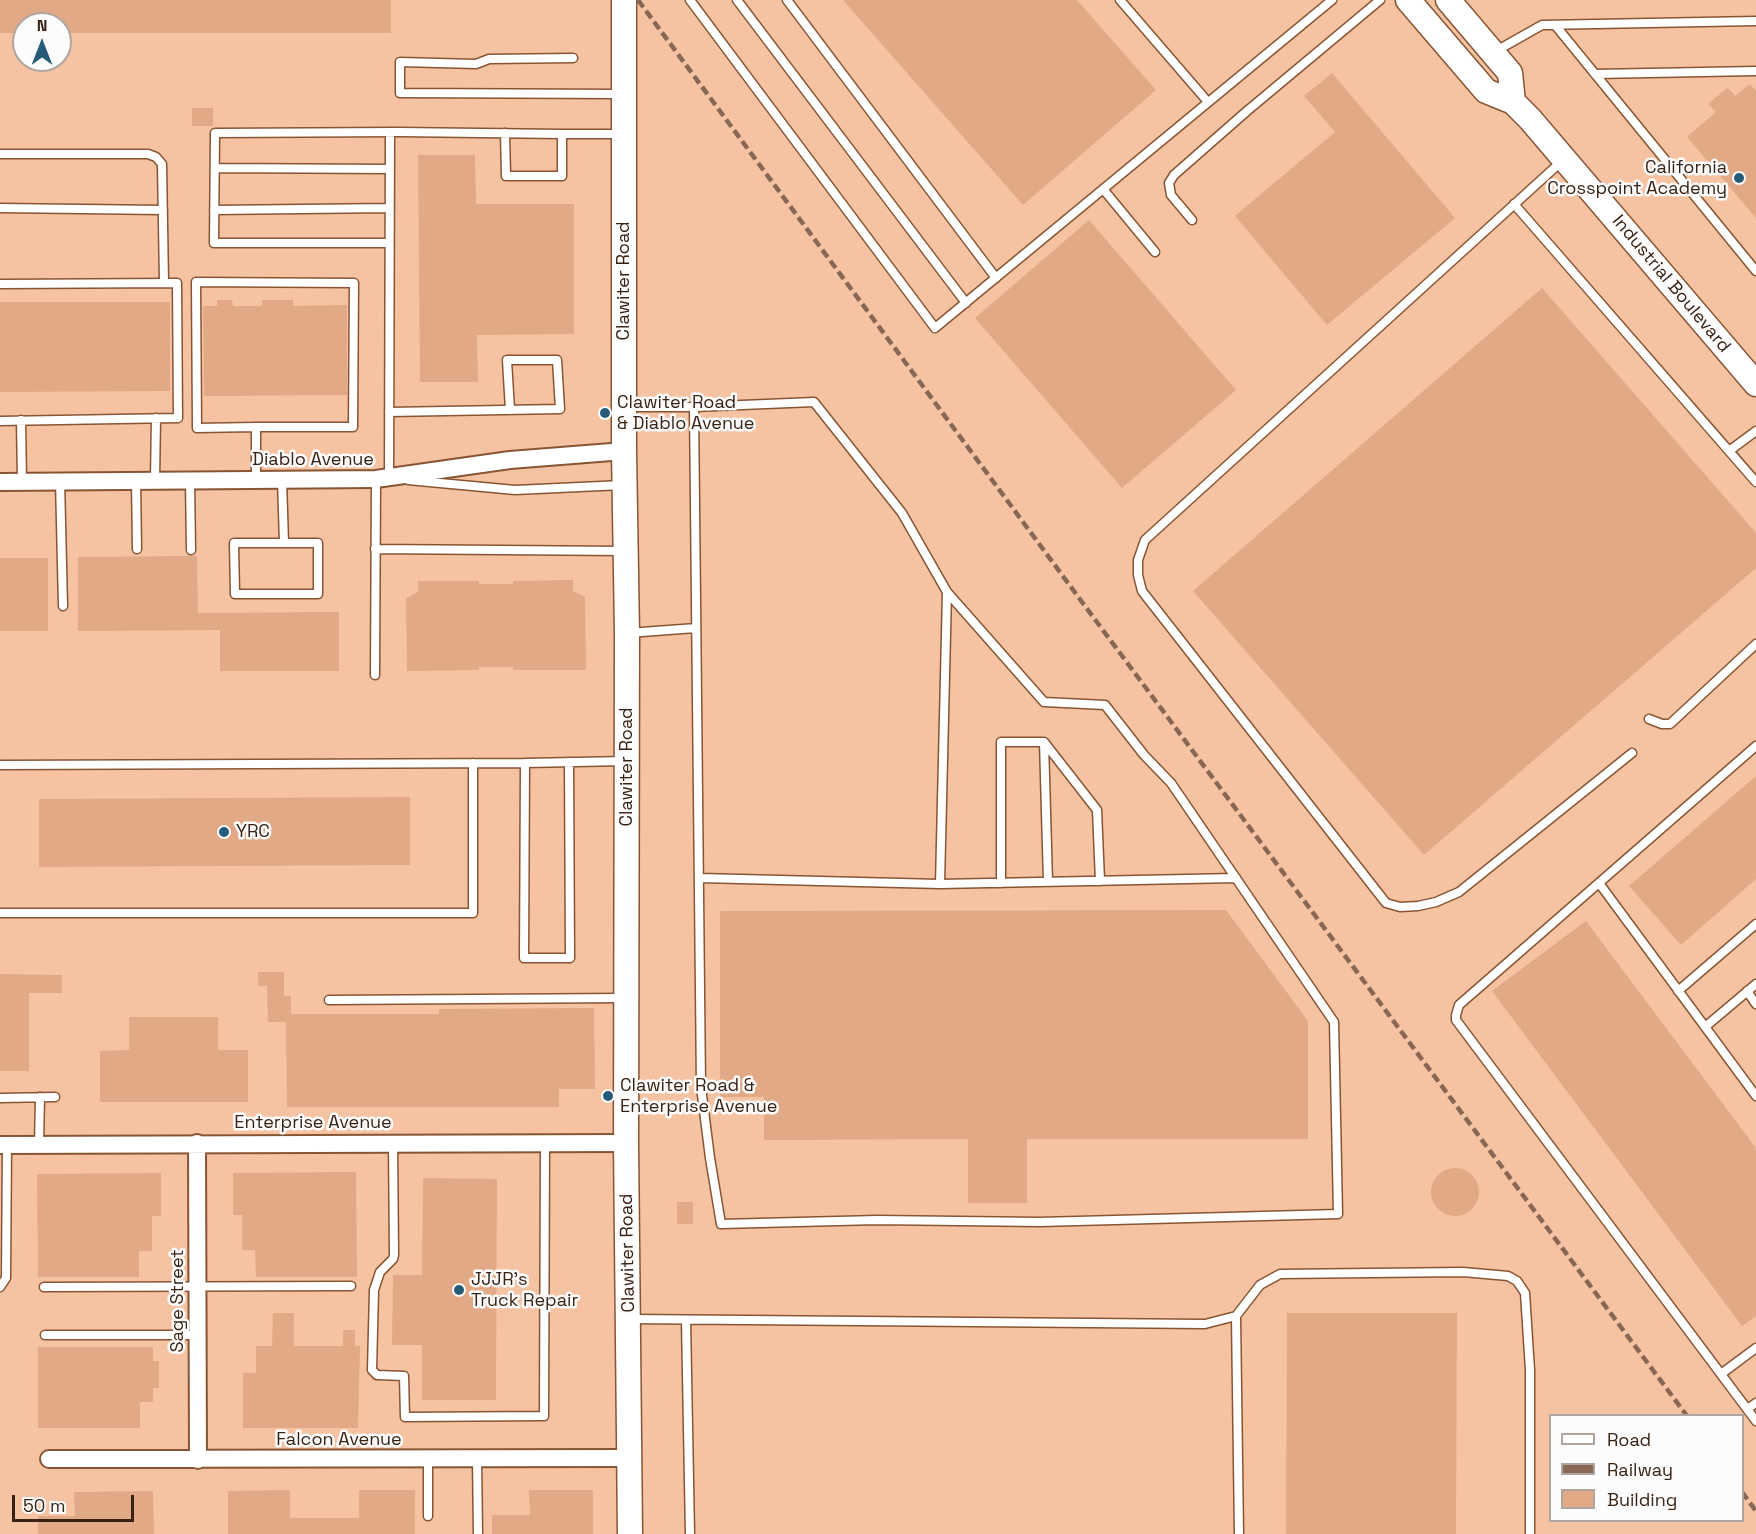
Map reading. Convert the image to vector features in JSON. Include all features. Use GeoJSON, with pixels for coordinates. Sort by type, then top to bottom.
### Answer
{"type":"FeatureCollection","features":[{"type":"Feature","properties":{"kind":"street","name":"Clawiter Road"},"geometry":{"type":"LineString","coordinates":[[624,0],[624,451],[627,633],[626,1143],[630,1534]]}},
{"type":"Feature","properties":{"kind":"street","name":"Industrial Boulevard"},"geometry":{"type":"LineString","coordinates":[[1408,0],[1486,91],[1513,102],[1530,119],[1756,383]]}},
{"type":"Feature","properties":{"kind":"street"},"geometry":{"type":"LineString","coordinates":[[1436,0],[1454,6],[1510,73],[1513,102]]}},
{"type":"Feature","properties":{"kind":"street","name":"Diablo Avenue"},"geometry":{"type":"LineString","coordinates":[[0,482],[382,479],[510,460],[624,451]]}},
{"type":"Feature","properties":{"kind":"street","name":"Sage Street"},"geometry":{"type":"LineString","coordinates":[[197,1143],[198,1460]]}},
{"type":"Feature","properties":{"kind":"street","name":"Enterprise Avenue"},"geometry":{"type":"LineString","coordinates":[[3,1145],[626,1143]]}},
{"type":"Feature","properties":{"kind":"street","name":"Falcon Avenue"},"geometry":{"type":"LineString","coordinates":[[49,1459],[629,1458]]}},
{"type":"Feature","properties":{"kind":"lane"},"geometry":{"type":"LineString","coordinates":[[690,0],[935,328],[1332,0]]}},
{"type":"Feature","properties":{"kind":"lane"},"geometry":{"type":"LineString","coordinates":[[737,0],[966,303]]}},
{"type":"Feature","properties":{"kind":"lane"},"geometry":{"type":"LineString","coordinates":[[787,0],[996,278]]}},
{"type":"Feature","properties":{"kind":"lane"},"geometry":{"type":"LineString","coordinates":[[1120,0],[1208,102]]}},
{"type":"Feature","properties":{"kind":"lane"},"geometry":{"type":"LineString","coordinates":[[1192,220],[1171,195],[1169,183],[1174,175],[1380,0]]}},
{"type":"Feature","properties":{"kind":"lane"},"geometry":{"type":"LineString","coordinates":[[1493,52],[1537,27],[1756,21]]}},
{"type":"Feature","properties":{"kind":"lane"},"geometry":{"type":"LineString","coordinates":[[1555,25],[1756,271]]}},
{"type":"Feature","properties":{"kind":"lane"},"geometry":{"type":"LineString","coordinates":[[573,58],[489,59],[476,64],[400,62],[400,93],[624,94]]}},
{"type":"Feature","properties":{"kind":"lane"},"geometry":{"type":"LineString","coordinates":[[1595,74],[1756,71]]}},
{"type":"Feature","properties":{"kind":"lane"},"geometry":{"type":"LineString","coordinates":[[375,675],[375,549],[389,412],[390,132]]}},
{"type":"Feature","properties":{"kind":"lane"},"geometry":{"type":"LineString","coordinates":[[389,243],[214,243],[215,133],[624,134]]}},
{"type":"Feature","properties":{"kind":"lane"},"geometry":{"type":"LineString","coordinates":[[505,133],[506,176],[562,176],[562,134]]}},
{"type":"Feature","properties":{"kind":"lane"},"geometry":{"type":"LineString","coordinates":[[0,154],[148,154],[156,157],[162,165],[164,283]]}},
{"type":"Feature","properties":{"kind":"lane"},"geometry":{"type":"LineString","coordinates":[[1564,159],[1145,540],[1138,560],[1138,575],[1142,591],[1386,903],[1400,908],[1418,906],[1436,902],[1459,892],[1632,753]]}},
{"type":"Feature","properties":{"kind":"lane"},"geometry":{"type":"LineString","coordinates":[[215,168],[390,169]]}},
{"type":"Feature","properties":{"kind":"lane"},"geometry":{"type":"LineString","coordinates":[[1103,189],[1155,252]]}},
{"type":"Feature","properties":{"kind":"lane"},"geometry":{"type":"LineString","coordinates":[[1514,204],[1756,482]]}},
{"type":"Feature","properties":{"kind":"lane"},"geometry":{"type":"LineString","coordinates":[[0,208],[163,210]]}},
{"type":"Feature","properties":{"kind":"lane"},"geometry":{"type":"LineString","coordinates":[[214,210],[390,208]]}},
{"type":"Feature","properties":{"kind":"lane"},"geometry":{"type":"LineString","coordinates":[[196,282],[354,284],[353,427],[256,427],[197,428],[196,282]]}},
{"type":"Feature","properties":{"kind":"lane"},"geometry":{"type":"LineString","coordinates":[[0,284],[177,283],[178,418],[0,421]]}},
{"type":"Feature","properties":{"kind":"lane"},"geometry":{"type":"LineString","coordinates":[[389,412],[560,410],[557,360],[507,360],[510,410]]}},
{"type":"Feature","properties":{"kind":"lane"},"geometry":{"type":"LineString","coordinates":[[624,407],[694,407],[814,402],[902,513],[947,592],[1044,702],[1106,705],[1144,755],[1171,783],[1334,1022],[1338,1214],[1040,1222],[877,1220],[721,1224],[701,1087],[694,407]]}},
{"type":"Feature","properties":{"kind":"lane"},"geometry":{"type":"LineString","coordinates":[[155,480],[156,418]]}},
{"type":"Feature","properties":{"kind":"lane"},"geometry":{"type":"LineString","coordinates":[[21,420],[22,482]]}},
{"type":"Feature","properties":{"kind":"lane"},"geometry":{"type":"LineString","coordinates":[[256,427],[256,480]]}},
{"type":"Feature","properties":{"kind":"lane"},"geometry":{"type":"LineString","coordinates":[[1729,452],[1756,431]]}},
{"type":"Feature","properties":{"kind":"lane"},"geometry":{"type":"LineString","coordinates":[[282,479],[284,543]]}},
{"type":"Feature","properties":{"kind":"lane"},"geometry":{"type":"LineString","coordinates":[[382,479],[515,490],[625,485]]}},
{"type":"Feature","properties":{"kind":"lane"},"geometry":{"type":"LineString","coordinates":[[190,480],[191,550]]}},
{"type":"Feature","properties":{"kind":"lane"},"geometry":{"type":"LineString","coordinates":[[60,481],[63,606]]}},
{"type":"Feature","properties":{"kind":"lane"},"geometry":{"type":"LineString","coordinates":[[136,481],[137,549]]}},
{"type":"Feature","properties":{"kind":"lane"},"geometry":{"type":"LineString","coordinates":[[234,543],[284,543],[318,543],[318,594],[235,594],[234,543]]}},
{"type":"Feature","properties":{"kind":"lane"},"geometry":{"type":"LineString","coordinates":[[375,549],[625,551]]}},
{"type":"Feature","properties":{"kind":"lane"},"geometry":{"type":"LineString","coordinates":[[940,884],[947,592]]}},
{"type":"Feature","properties":{"kind":"lane"},"geometry":{"type":"LineString","coordinates":[[627,633],[696,628]]}},
{"type":"Feature","properties":{"kind":"lane"},"geometry":{"type":"LineString","coordinates":[[1649,719],[1662,724],[1670,724],[1756,644]]}},
{"type":"Feature","properties":{"kind":"lane"},"geometry":{"type":"LineString","coordinates":[[1001,883],[1001,742],[1044,742]]}},
{"type":"Feature","properties":{"kind":"lane"},"geometry":{"type":"LineString","coordinates":[[1044,742],[1098,810],[1100,881]]}},
{"type":"Feature","properties":{"kind":"lane"},"geometry":{"type":"LineString","coordinates":[[1044,742],[1048,882]]}},
{"type":"Feature","properties":{"kind":"lane"},"geometry":{"type":"LineString","coordinates":[[1756,746],[1459,1005],[1456,1020],[1756,1421]]}},
{"type":"Feature","properties":{"kind":"lane"},"geometry":{"type":"LineString","coordinates":[[0,765],[626,761]]}},
{"type":"Feature","properties":{"kind":"lane"},"geometry":{"type":"LineString","coordinates":[[525,762],[525,958],[570,958],[569,762]]}},
{"type":"Feature","properties":{"kind":"lane"},"geometry":{"type":"LineString","coordinates":[[0,913],[473,914],[473,763]]}},
{"type":"Feature","properties":{"kind":"lane"},"geometry":{"type":"LineString","coordinates":[[700,878],[940,884],[1236,878]]}},
{"type":"Feature","properties":{"kind":"lane"},"geometry":{"type":"LineString","coordinates":[[1599,883],[1756,1096]]}},
{"type":"Feature","properties":{"kind":"lane"},"geometry":{"type":"LineString","coordinates":[[1678,991],[1756,924]]}},
{"type":"Feature","properties":{"kind":"lane"},"geometry":{"type":"LineString","coordinates":[[1705,1027],[1756,984]]}},
{"type":"Feature","properties":{"kind":"lane"},"geometry":{"type":"LineString","coordinates":[[1747,992],[1756,1004]]}},
{"type":"Feature","properties":{"kind":"lane"},"geometry":{"type":"LineString","coordinates":[[329,1000],[627,998]]}},
{"type":"Feature","properties":{"kind":"lane"},"geometry":{"type":"LineString","coordinates":[[39,1144],[40,1097]]}},
{"type":"Feature","properties":{"kind":"lane"},"geometry":{"type":"LineString","coordinates":[[0,1098],[55,1097]]}},
{"type":"Feature","properties":{"kind":"lane"},"geometry":{"type":"LineString","coordinates":[[393,1142],[394,1255],[380,1272],[374,1290],[372,1370],[377,1376],[404,1376],[405,1417],[544,1416],[544,1142]]}},
{"type":"Feature","properties":{"kind":"lane"},"geometry":{"type":"LineString","coordinates":[[0,1287],[6,1278],[3,1145]]}},
{"type":"Feature","properties":{"kind":"lane"},"geometry":{"type":"LineString","coordinates":[[628,1319],[1205,1324],[1236,1316],[1260,1285],[1280,1274],[1463,1272],[1508,1276],[1518,1281],[1525,1293],[1530,1370],[1530,1534]]}},
{"type":"Feature","properties":{"kind":"lane"},"geometry":{"type":"LineString","coordinates":[[44,1287],[351,1286]]}},
{"type":"Feature","properties":{"kind":"lane"},"geometry":{"type":"LineString","coordinates":[[1236,1316],[1239,1534]]}},
{"type":"Feature","properties":{"kind":"lane"},"geometry":{"type":"LineString","coordinates":[[686,1320],[690,1534]]}},
{"type":"Feature","properties":{"kind":"lane"},"geometry":{"type":"LineString","coordinates":[[45,1335],[198,1335]]}},
{"type":"Feature","properties":{"kind":"lane"},"geometry":{"type":"LineString","coordinates":[[1721,1374],[1756,1348]]}},
{"type":"Feature","properties":{"kind":"lane"},"geometry":{"type":"LineString","coordinates":[[1747,1409],[1756,1403]]}},
{"type":"Feature","properties":{"kind":"lane"},"geometry":{"type":"LineString","coordinates":[[477,1458],[478,1534]]}},
{"type":"Feature","properties":{"kind":"lane"},"geometry":{"type":"LineString","coordinates":[[428,1459],[428,1516]]}},
{"type":"Feature","properties":{"kind":"shaded area"},"geometry":{"type":"Polygon","coordinates":[[[0,0],[1756,0],[1756,1534],[0,1534],[0,0]]]}},
{"type":"Feature","properties":{"kind":"building"},"geometry":{"type":"Polygon","coordinates":[[[0,0],[391,0],[391,33],[72,33],[72,12],[12,12],[12,33],[0,33],[0,0]]]}},
{"type":"Feature","properties":{"kind":"building"},"geometry":{"type":"Polygon","coordinates":[[[843,0],[1077,0],[1156,90],[1023,205],[843,0]]]}},
{"type":"Feature","properties":{"kind":"building"},"geometry":{"type":"Polygon","coordinates":[[[1332,73],[1455,218],[1327,325],[1235,216],[1335,132],[1304,96],[1332,73]]]}},
{"type":"Feature","properties":{"kind":"building","name":"California Crosspoint Academy"},"geometry":{"type":"Polygon","coordinates":[[[1750,84],[1756,91],[1756,218],[1687,137],[1716,112],[1708,104],[1728,88],[1735,96],[1750,84]]]}},
{"type":"Feature","properties":{"kind":"building"},"geometry":{"type":"Polygon","coordinates":[[[192,108],[213,108],[213,126],[192,126],[192,108]]]}},
{"type":"Feature","properties":{"kind":"building"},"geometry":{"type":"Polygon","coordinates":[[[418,155],[475,155],[476,204],[574,204],[574,334],[477,335],[478,382],[420,382],[418,155]]]}},
{"type":"Feature","properties":{"kind":"building"},"geometry":{"type":"Polygon","coordinates":[[[1089,220],[1236,390],[1122,488],[975,318],[1089,220]]]}},
{"type":"Feature","properties":{"kind":"building"},"geometry":{"type":"Polygon","coordinates":[[[1542,288],[1756,533],[1756,568],[1424,855],[1193,591],[1542,288]]]}},
{"type":"Feature","properties":{"kind":"building"},"geometry":{"type":"Polygon","coordinates":[[[217,300],[232,300],[233,306],[262,306],[262,300],[293,300],[293,306],[347,305],[347,395],[204,396],[203,306],[217,306],[217,300]]]}},
{"type":"Feature","properties":{"kind":"building"},"geometry":{"type":"Polygon","coordinates":[[[0,302],[170,302],[170,391],[0,392],[0,302]]]}},
{"type":"Feature","properties":{"kind":"building"},"geometry":{"type":"Polygon","coordinates":[[[197,556],[198,613],[339,612],[339,671],[220,671],[220,630],[78,631],[78,557],[197,556]]]}},
{"type":"Feature","properties":{"kind":"building"},"geometry":{"type":"Polygon","coordinates":[[[0,558],[48,558],[48,631],[0,631],[0,558]]]}},
{"type":"Feature","properties":{"kind":"building"},"geometry":{"type":"Polygon","coordinates":[[[573,580],[573,591],[585,597],[586,670],[513,670],[513,667],[479,667],[479,670],[407,671],[406,598],[418,592],[418,581],[479,581],[479,584],[513,584],[513,581],[573,580]]]}},
{"type":"Feature","properties":{"kind":"building"},"geometry":{"type":"Polygon","coordinates":[[[1756,776],[1756,879],[1681,945],[1629,886],[1756,776]]]}},
{"type":"Feature","properties":{"kind":"building","name":"YRC"},"geometry":{"type":"Polygon","coordinates":[[[410,797],[410,865],[39,867],[39,799],[410,797]]]}},
{"type":"Feature","properties":{"kind":"building"},"geometry":{"type":"Polygon","coordinates":[[[1226,910],[1308,1021],[1308,1139],[1027,1139],[1027,1203],[968,1203],[968,1139],[764,1140],[764,1097],[720,1097],[720,911],[1226,910]]]}},
{"type":"Feature","properties":{"kind":"building"},"geometry":{"type":"Polygon","coordinates":[[[1586,921],[1756,1148],[1756,1316],[1742,1326],[1492,991],[1586,921]]]}},
{"type":"Feature","properties":{"kind":"building"},"geometry":{"type":"Polygon","coordinates":[[[258,972],[284,972],[284,996],[291,996],[291,1014],[439,1014],[439,1009],[594,1008],[595,1089],[559,1089],[559,1107],[287,1107],[286,1022],[268,1022],[267,986],[258,986],[258,972]]]}},
{"type":"Feature","properties":{"kind":"building"},"geometry":{"type":"Polygon","coordinates":[[[0,974],[62,975],[62,993],[29,993],[29,1071],[0,1071],[0,974]]]}},
{"type":"Feature","properties":{"kind":"building"},"geometry":{"type":"Polygon","coordinates":[[[129,1017],[218,1017],[218,1050],[248,1050],[248,1102],[100,1102],[100,1051],[129,1050],[129,1017]]]}},
{"type":"Feature","properties":{"kind":"building"},"geometry":{"type":"Polygon","coordinates":[[[1450,1168],[1460,1168],[1472,1175],[1479,1187],[1479,1197],[1472,1209],[1460,1216],[1450,1216],[1435,1205],[1431,1197],[1431,1187],[1442,1172],[1450,1168]]]}},
{"type":"Feature","properties":{"kind":"building"},"geometry":{"type":"Polygon","coordinates":[[[356,1172],[357,1277],[256,1277],[255,1250],[242,1250],[242,1215],[233,1215],[233,1173],[356,1172]]]}},
{"type":"Feature","properties":{"kind":"building"},"geometry":{"type":"Polygon","coordinates":[[[161,1173],[161,1216],[152,1216],[152,1251],[139,1251],[139,1277],[38,1277],[37,1174],[161,1173]]]}},
{"type":"Feature","properties":{"kind":"building","name":"JJJR's Truck Repair"},"geometry":{"type":"Polygon","coordinates":[[[423,1178],[497,1179],[496,1400],[422,1400],[422,1345],[392,1345],[393,1275],[422,1275],[423,1178]]]}},
{"type":"Feature","properties":{"kind":"building"},"geometry":{"type":"Polygon","coordinates":[[[677,1202],[693,1202],[693,1224],[677,1224],[677,1202]]]}},
{"type":"Feature","properties":{"kind":"building"},"geometry":{"type":"Polygon","coordinates":[[[273,1313],[294,1313],[294,1346],[343,1346],[343,1330],[355,1330],[355,1346],[360,1346],[358,1428],[243,1428],[243,1373],[256,1373],[256,1346],[272,1346],[273,1313]]]}},
{"type":"Feature","properties":{"kind":"building"},"geometry":{"type":"Polygon","coordinates":[[[1287,1313],[1457,1313],[1456,1534],[1286,1534],[1287,1313]]]}},
{"type":"Feature","properties":{"kind":"building"},"geometry":{"type":"Polygon","coordinates":[[[38,1347],[153,1347],[153,1361],[159,1361],[159,1388],[153,1388],[153,1402],[140,1402],[140,1428],[38,1428],[38,1347]]]}},
{"type":"Feature","properties":{"kind":"building"},"geometry":{"type":"Polygon","coordinates":[[[290,1490],[290,1518],[359,1518],[359,1490],[415,1490],[415,1534],[228,1534],[228,1491],[290,1490]]]}},
{"type":"Feature","properties":{"kind":"building"},"geometry":{"type":"Polygon","coordinates":[[[529,1490],[593,1490],[593,1534],[492,1534],[492,1515],[530,1515],[529,1490]]]}},
{"type":"Feature","properties":{"kind":"building"},"geometry":{"type":"Polygon","coordinates":[[[153,1491],[154,1534],[38,1534],[38,1516],[75,1516],[74,1492],[153,1491]]]}},
{"type":"Feature","properties":{"kind":"railway"},"geometry":{"type":"LineString","coordinates":[[638,0],[1686,1414]]}},
{"type":"Feature","properties":{"kind":"railway"},"geometry":{"type":"LineString","coordinates":[[1744,1495],[1756,1511]]}},
{"type":"Feature","properties":{"kind":"place","name":"California Crosspoint Academy"},"geometry":{"type":"Point","coordinates":[1739,178]}},
{"type":"Feature","properties":{"kind":"place","name":"Clawiter Road & Diablo Avenue"},"geometry":{"type":"Point","coordinates":[605,413]}},
{"type":"Feature","properties":{"kind":"place","name":"YRC"},"geometry":{"type":"Point","coordinates":[224,832]}},
{"type":"Feature","properties":{"kind":"place","name":"Clawiter Road & Enterprise Avenue"},"geometry":{"type":"Point","coordinates":[608,1096]}},
{"type":"Feature","properties":{"kind":"place","name":"JJJR's Truck Repair"},"geometry":{"type":"Point","coordinates":[459,1290]}}]}
